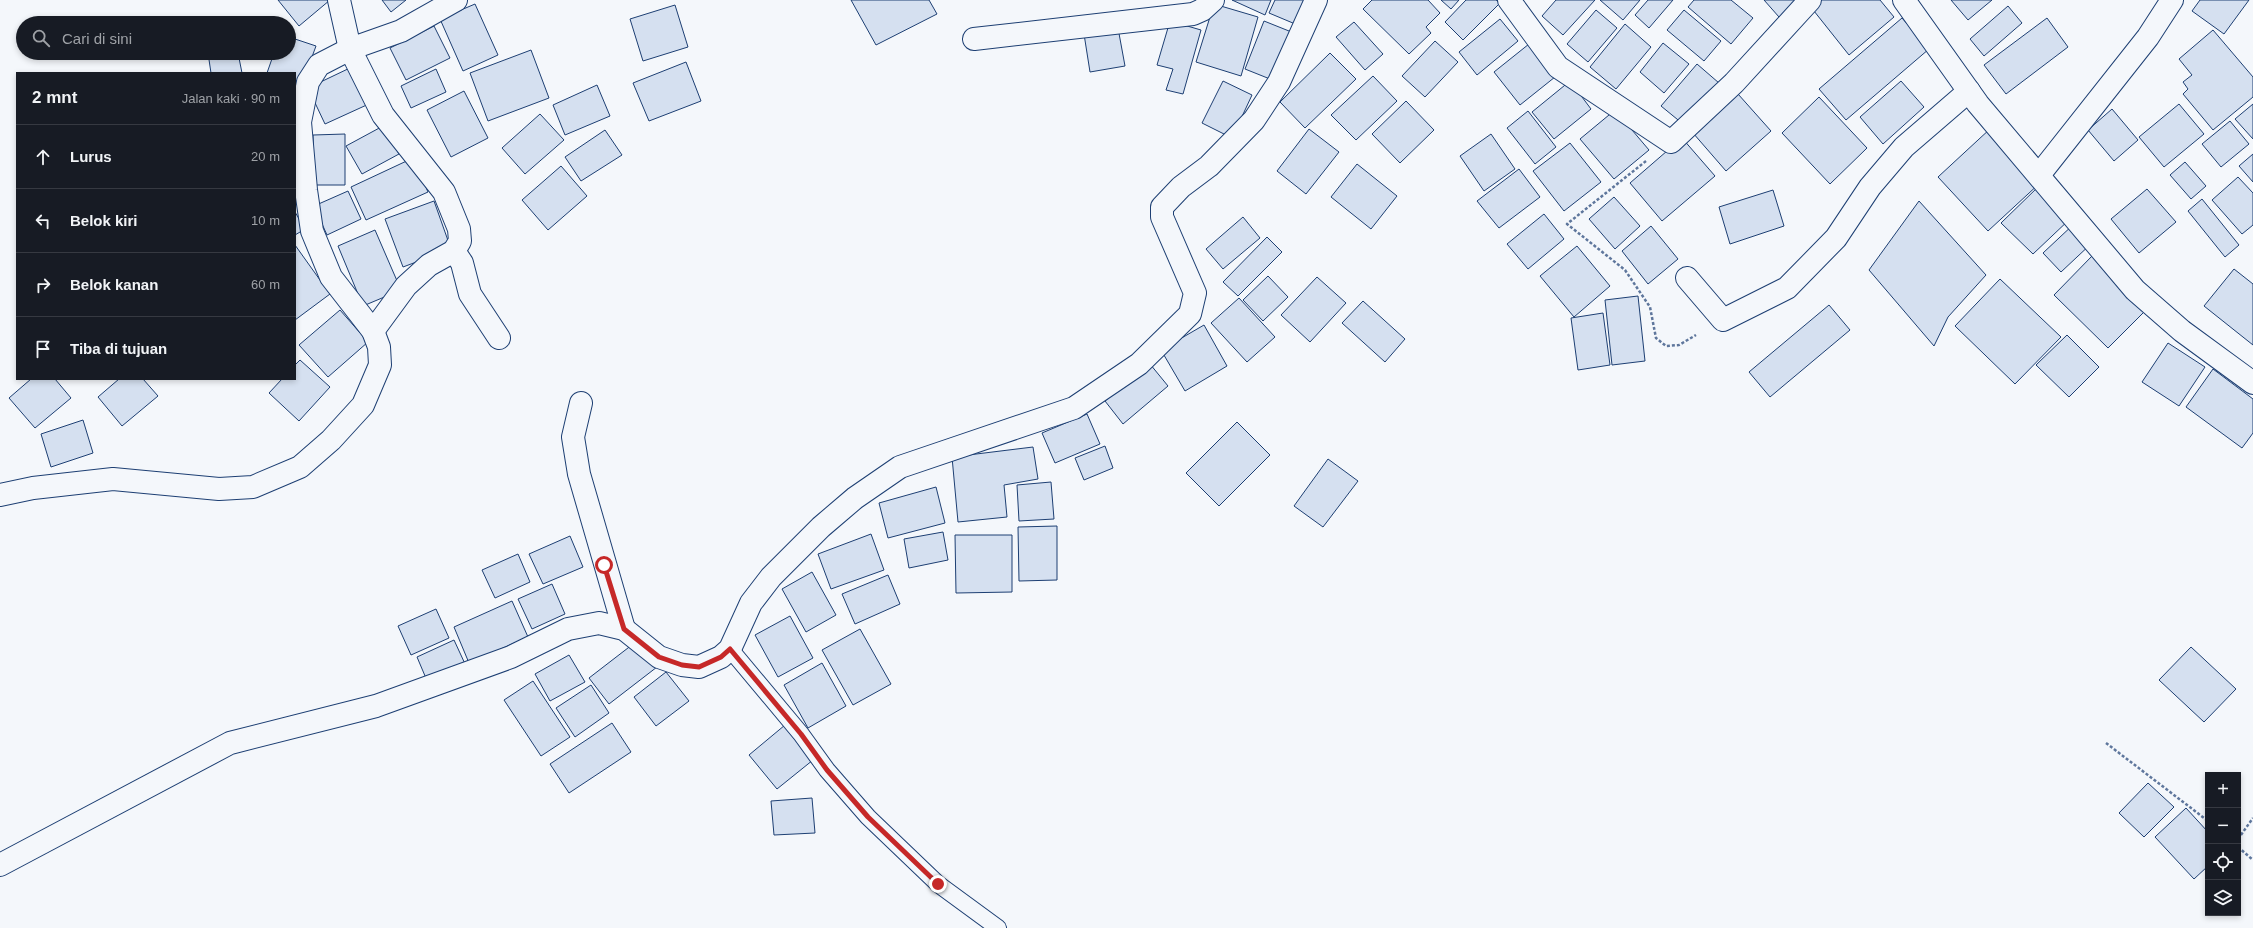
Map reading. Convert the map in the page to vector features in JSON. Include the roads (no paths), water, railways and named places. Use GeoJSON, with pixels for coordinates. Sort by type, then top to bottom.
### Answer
{"type":"FeatureCollection","features":[{"type":"Feature","properties":{"kind":"street"},"geometry":{"type":"LineString","coordinates":[[339,0],[350,50],[383,115],[444,192],[459,229],[460,241],[454,251],[429,265],[406,286],[373,331]]}},
{"type":"Feature","properties":{"kind":"street"},"geometry":{"type":"LineString","coordinates":[[0,495],[33,488],[113,479],[219,489],[253,487],[294,470],[331,440],[363,405],[380,365],[379,347],[373,331],[331,277],[312,231],[306,190],[300,122],[308,82],[319,65],[350,50],[401,31],[456,0]]}},
{"type":"Feature","properties":{"kind":"street"},"geometry":{"type":"LineString","coordinates":[[974,39],[1193,14],[1202,10],[1212,0]]}},
{"type":"Feature","properties":{"kind":"street"},"geometry":{"type":"LineString","coordinates":[[0,865],[230,743],[376,706],[511,657],[575,627],[599,623],[624,629],[659,657],[682,665],[699,667],[721,657],[730,649],[751,603],[772,577],[821,527],[855,498],[900,467],[1074,408],[1139,364],[1190,314],[1195,293],[1162,217],[1162,207],[1181,187],[1209,166],[1254,120],[1279,82],[1316,0]]}},
{"type":"Feature","properties":{"kind":"street"},"geometry":{"type":"LineString","coordinates":[[1509,0],[1558,67],[1671,142],[1734,82],[1810,0]]}},
{"type":"Feature","properties":{"kind":"street"},"geometry":{"type":"LineString","coordinates":[[2039,175],[2148,37],[2172,0]]}},
{"type":"Feature","properties":{"kind":"street"},"geometry":{"type":"LineString","coordinates":[[1913,4],[1968,91],[2135,290],[2182,331],[2253,383]]}},
{"type":"Feature","properties":{"kind":"street"},"geometry":{"type":"LineString","coordinates":[[1687,278],[1723,320],[1787,288],[1836,238],[1870,187],[1904,147],[1968,91]]}},
{"type":"Feature","properties":{"kind":"street"},"geometry":{"type":"LineString","coordinates":[[454,251],[462,263],[470,294],[499,338]]}},
{"type":"Feature","properties":{"kind":"street"},"geometry":{"type":"LineString","coordinates":[[581,402],[573,437],[579,474],[624,629]]}},
{"type":"Feature","properties":{"kind":"lane"},"geometry":{"type":"LineString","coordinates":[[730,649],[801,734],[827,770],[868,817],[938,884],[998,928]]}}]}
